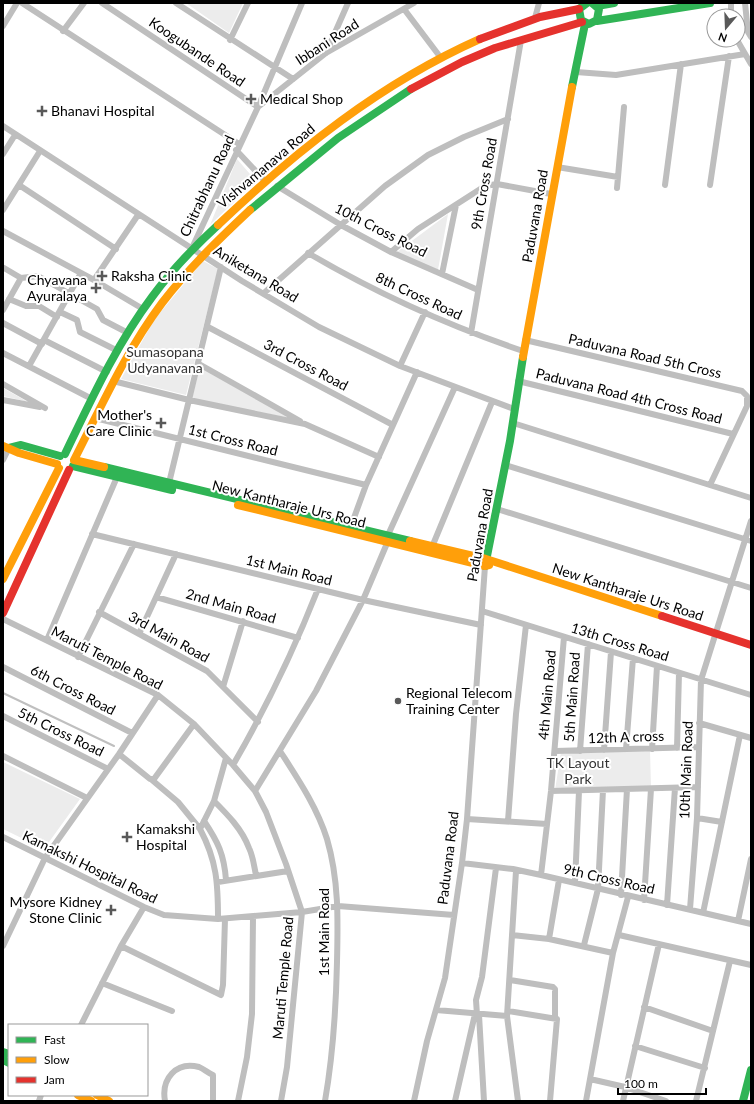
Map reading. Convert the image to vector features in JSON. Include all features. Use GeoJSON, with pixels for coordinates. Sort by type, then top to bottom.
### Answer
{"type":"FeatureCollection","features":[{"type":"Feature","properties":{"kind":"main road"},"geometry":{"type":"LineString","coordinates":[[614,3],[593,4],[579,9],[579,16],[584,23],[592,24],[597,21],[710,3]]}},
{"type":"Feature","properties":{"kind":"main road"},"geometry":{"type":"LineString","coordinates":[[593,4],[600,13],[597,21]]}},
{"type":"Feature","properties":{"kind":"main road","name":"Vishvamanava Road"},"geometry":{"type":"LineString","coordinates":[[3,579],[60,460],[128,333],[143,309],[192,248],[265,182],[359,107],[406,76],[487,36],[536,18],[579,9]]}},
{"type":"Feature","properties":{"kind":"main road","name":"Vishvamanava Road"},"geometry":{"type":"LineString","coordinates":[[3,613],[113,381],[152,318],[202,256],[278,186],[366,118],[417,86],[495,48],[584,23]]}},
{"type":"Feature","properties":{"kind":"main road","name":"Paduvana Road"},"geometry":{"type":"LineString","coordinates":[[485,563],[513,423],[523,351],[584,23]]}},
{"type":"Feature","properties":{"kind":"main road"},"geometry":{"type":"LineString","coordinates":[[6,447],[16,452],[60,460],[72,456],[72,466],[64,470],[60,460]]}},
{"type":"Feature","properties":{"kind":"main road","name":"New Kantharaje Urs Road"},"geometry":{"type":"LineString","coordinates":[[72,466],[432,547],[485,563]]}},
{"type":"Feature","properties":{"kind":"main road","name":"New Kantharaje Urs Road"},"geometry":{"type":"LineString","coordinates":[[72,466],[170,483],[351,526],[388,538],[485,563],[498,564],[751,645]]}},
{"type":"Feature","properties":{"kind":"main road"},"geometry":{"type":"LineString","coordinates":[[743,1101],[751,1070]]}},
{"type":"Feature","properties":{"kind":"main road"},"geometry":{"type":"LineString","coordinates":[[80,1096],[91,1101]]}},
{"type":"Feature","properties":{"kind":"main road"},"geometry":{"type":"LineString","coordinates":[[98,1096],[109,1101]]}},
{"type":"Feature","properties":{"kind":"street"},"geometry":{"type":"LineString","coordinates":[[3,26],[17,3]]}},
{"type":"Feature","properties":{"kind":"street"},"geometry":{"type":"LineString","coordinates":[[22,3],[238,147],[265,182]]}},
{"type":"Feature","properties":{"kind":"street"},"geometry":{"type":"LineString","coordinates":[[63,31],[84,3]]}},
{"type":"Feature","properties":{"kind":"street","name":"Koogubande Road"},"geometry":{"type":"LineString","coordinates":[[102,3],[258,107]]}},
{"type":"Feature","properties":{"kind":"street"},"geometry":{"type":"LineString","coordinates":[[230,40],[248,3]]}},
{"type":"Feature","properties":{"kind":"street","name":"Chitrabhanu Road"},"geometry":{"type":"LineString","coordinates":[[192,248],[258,107],[302,3]]}},
{"type":"Feature","properties":{"kind":"street"},"geometry":{"type":"LineString","coordinates":[[326,53],[348,3]]}},
{"type":"Feature","properties":{"kind":"street","name":"Ibbani Road"},"geometry":{"type":"LineString","coordinates":[[258,107],[326,53],[414,3]]}},
{"type":"Feature","properties":{"kind":"street"},"geometry":{"type":"LineString","coordinates":[[536,18],[539,3]]}},
{"type":"Feature","properties":{"kind":"street"},"geometry":{"type":"LineString","coordinates":[[745,3],[748,32],[751,37]]}},
{"type":"Feature","properties":{"kind":"street"},"geometry":{"type":"LineString","coordinates":[[178,4],[230,40],[293,79]]}},
{"type":"Feature","properties":{"kind":"street"},"geometry":{"type":"LineString","coordinates":[[404,9],[441,58]]}},
{"type":"Feature","properties":{"kind":"street","name":"9th Cross Road"},"geometry":{"type":"LineString","coordinates":[[471,333],[521,40]]}},
{"type":"Feature","properties":{"kind":"street"},"geometry":{"type":"LineString","coordinates":[[742,48],[751,64]]}},
{"type":"Feature","properties":{"kind":"street"},"geometry":{"type":"LineString","coordinates":[[576,72],[616,75],[745,54]]}},
{"type":"Feature","properties":{"kind":"street"},"geometry":{"type":"LineString","coordinates":[[710,185],[729,56]]}},
{"type":"Feature","properties":{"kind":"street"},"geometry":{"type":"LineString","coordinates":[[665,185],[681,64]]}},
{"type":"Feature","properties":{"kind":"street"},"geometry":{"type":"LineString","coordinates":[[617,188],[624,107]]}},
{"type":"Feature","properties":{"kind":"street"},"geometry":{"type":"LineString","coordinates":[[264,293],[385,186],[428,155],[464,137],[508,119]]}},
{"type":"Feature","properties":{"kind":"street","name":"Aniketana Road"},"geometry":{"type":"LineString","coordinates":[[3,126],[138,215],[192,248],[202,256],[319,327],[400,366],[492,402],[514,409]]}},
{"type":"Feature","properties":{"kind":"street"},"geometry":{"type":"LineString","coordinates":[[3,154],[15,134]]}},
{"type":"Feature","properties":{"kind":"street"},"geometry":{"type":"LineString","coordinates":[[3,210],[40,151]]}},
{"type":"Feature","properties":{"kind":"street"},"geometry":{"type":"LineString","coordinates":[[557,167],[618,177]]}},
{"type":"Feature","properties":{"kind":"street"},"geometry":{"type":"LineString","coordinates":[[391,252],[418,229],[485,186],[497,184],[551,194]]}},
{"type":"Feature","properties":{"kind":"street"},"geometry":{"type":"LineString","coordinates":[[19,185],[116,248]]}},
{"type":"Feature","properties":{"kind":"street","name":"10th Cross Road"},"geometry":{"type":"LineString","coordinates":[[278,186],[341,225],[391,252],[478,290]]}},
{"type":"Feature","properties":{"kind":"street"},"geometry":{"type":"LineString","coordinates":[[442,274],[456,205]]}},
{"type":"Feature","properties":{"kind":"street"},"geometry":{"type":"LineString","coordinates":[[94,280],[138,215]]}},
{"type":"Feature","properties":{"kind":"street"},"geometry":{"type":"LineString","coordinates":[[3,231],[94,280],[143,309]]}},
{"type":"Feature","properties":{"kind":"street","name":"8th Cross Road"},"geometry":{"type":"LineString","coordinates":[[308,253],[350,278],[471,333],[523,351]]}},
{"type":"Feature","properties":{"kind":"street"},"geometry":{"type":"LineString","coordinates":[[170,483],[179,439],[199,364],[221,267]]}},
{"type":"Feature","properties":{"kind":"street"},"geometry":{"type":"LineString","coordinates":[[3,268],[21,278],[38,276],[97,309],[103,320],[128,333]]}},
{"type":"Feature","properties":{"kind":"street"},"geometry":{"type":"LineString","coordinates":[[29,366],[81,273]]}},
{"type":"Feature","properties":{"kind":"street"},"geometry":{"type":"LineString","coordinates":[[3,310],[21,278]]}},
{"type":"Feature","properties":{"kind":"street"},"geometry":{"type":"LineString","coordinates":[[9,299],[26,306],[39,306],[77,320],[80,332],[118,351]]}},
{"type":"Feature","properties":{"kind":"street"},"geometry":{"type":"LineString","coordinates":[[400,366],[425,312]]}},
{"type":"Feature","properties":{"kind":"street"},"geometry":{"type":"LineString","coordinates":[[3,323],[107,372]]}},
{"type":"Feature","properties":{"kind":"street","name":"3rd Cross Road"},"geometry":{"type":"LineString","coordinates":[[208,327],[393,425]]}},
{"type":"Feature","properties":{"kind":"street","name":"Paduvana Road 5th Cross"},"geometry":{"type":"LineString","coordinates":[[525,340],[742,391],[747,396],[746,406],[733,434]]}},
{"type":"Feature","properties":{"kind":"street"},"geometry":{"type":"LineString","coordinates":[[3,353],[92,399]]}},
{"type":"Feature","properties":{"kind":"street"},"geometry":{"type":"LineString","coordinates":[[199,364],[305,424]]}},
{"type":"Feature","properties":{"kind":"street"},"geometry":{"type":"LineString","coordinates":[[351,526],[366,485],[417,372]]}},
{"type":"Feature","properties":{"kind":"street","name":"1st Cross Road"},"geometry":{"type":"LineString","coordinates":[[113,381],[189,400],[305,424],[379,457]]}},
{"type":"Feature","properties":{"kind":"street","name":"Paduvana Road 4th Cross Road"},"geometry":{"type":"LineString","coordinates":[[518,381],[733,434]]}},
{"type":"Feature","properties":{"kind":"street"},"geometry":{"type":"LineString","coordinates":[[3,384],[45,408],[3,400]]}},
{"type":"Feature","properties":{"kind":"street"},"geometry":{"type":"LineString","coordinates":[[255,791],[316,691],[363,600],[388,538],[455,387]]}},
{"type":"Feature","properties":{"kind":"street"},"geometry":{"type":"LineString","coordinates":[[432,547],[492,402]]}},
{"type":"Feature","properties":{"kind":"street","name":"1st Cross Road"},"geometry":{"type":"LineString","coordinates":[[95,418],[366,485]]}},
{"type":"Feature","properties":{"kind":"street"},"geometry":{"type":"LineString","coordinates":[[513,423],[751,498]]}},
{"type":"Feature","properties":{"kind":"street"},"geometry":{"type":"LineString","coordinates":[[710,485],[733,434]]}},
{"type":"Feature","properties":{"kind":"street"},"geometry":{"type":"LineString","coordinates":[[3,460],[6,447]]}},
{"type":"Feature","properties":{"kind":"street"},"geometry":{"type":"LineString","coordinates":[[504,466],[748,540]]}},
{"type":"Feature","properties":{"kind":"street"},"geometry":{"type":"LineString","coordinates":[[47,640],[117,477]]}},
{"type":"Feature","properties":{"kind":"street"},"geometry":{"type":"LineString","coordinates":[[497,509],[751,588]]}},
{"type":"Feature","properties":{"kind":"street","name":"10th Main Road"},"geometry":{"type":"LineString","coordinates":[[690,909],[697,818],[701,680],[715,634],[748,540],[751,521]]}},
{"type":"Feature","properties":{"kind":"street","name":"1st Main Road"},"geometry":{"type":"LineString","coordinates":[[92,534],[363,600],[481,625]]}},
{"type":"Feature","properties":{"kind":"street"},"geometry":{"type":"LineString","coordinates":[[78,657],[134,544]]}},
{"type":"Feature","properties":{"kind":"street"},"geometry":{"type":"LineString","coordinates":[[139,634],[176,554]]}},
{"type":"Feature","properties":{"kind":"street","name":"Paduvana Road"},"geometry":{"type":"LineString","coordinates":[[414,1101],[426,1041],[445,978],[462,864],[485,563]]}},
{"type":"Feature","properties":{"kind":"street"},"geometry":{"type":"LineString","coordinates":[[233,764],[258,722],[298,638],[318,589]]}},
{"type":"Feature","properties":{"kind":"street","name":"2nd Main Road"},"geometry":{"type":"LineString","coordinates":[[156,597],[298,638]]}},
{"type":"Feature","properties":{"kind":"street","name":"13th Cross Road"},"geometry":{"type":"LineString","coordinates":[[482,611],[751,695]]}},
{"type":"Feature","properties":{"kind":"street","name":"3rd Main Road"},"geometry":{"type":"LineString","coordinates":[[99,612],[207,671],[258,722]]}},
{"type":"Feature","properties":{"kind":"street","name":"Maruti Temple Road"},"geometry":{"type":"LineString","coordinates":[[3,619],[158,695],[194,724],[233,764],[255,791],[266,812],[302,912],[287,1067],[282,1101]]}},
{"type":"Feature","properties":{"kind":"street"},"geometry":{"type":"LineString","coordinates":[[223,687],[243,621]]}},
{"type":"Feature","properties":{"kind":"street"},"geometry":{"type":"LineString","coordinates":[[508,821],[516,714],[526,625]]}},
{"type":"Feature","properties":{"kind":"street","name":"4th Main Road"},"geometry":{"type":"LineString","coordinates":[[541,875],[551,791],[564,637]]}},
{"type":"Feature","properties":{"kind":"street","name":"5th Main Road"},"geometry":{"type":"LineString","coordinates":[[580,751],[588,644]]}},
{"type":"Feature","properties":{"kind":"street"},"geometry":{"type":"LineString","coordinates":[[604,750],[611,652]]}},
{"type":"Feature","properties":{"kind":"street"},"geometry":{"type":"LineString","coordinates":[[626,749],[633,658]]}},
{"type":"Feature","properties":{"kind":"street"},"geometry":{"type":"LineString","coordinates":[[652,749],[657,666]]}},
{"type":"Feature","properties":{"kind":"street","name":"6th Cross Road"},"geometry":{"type":"LineString","coordinates":[[3,668],[132,733]]}},
{"type":"Feature","properties":{"kind":"street"},"geometry":{"type":"LineString","coordinates":[[677,748],[679,673]]}},
{"type":"Feature","properties":{"kind":"street"},"geometry":{"type":"LineString","coordinates":[[3,946],[5,937],[45,858],[119,754],[158,695]]}},
{"type":"Feature","properties":{"kind":"street","name":"5th Cross Road"},"geometry":{"type":"LineString","coordinates":[[3,716],[108,769]]}},
{"type":"Feature","properties":{"kind":"street"},"geometry":{"type":"LineString","coordinates":[[700,723],[751,738]]}},
{"type":"Feature","properties":{"kind":"street"},"geometry":{"type":"LineString","coordinates":[[152,780],[194,724]]}},
{"type":"Feature","properties":{"kind":"street"},"geometry":{"type":"LineString","coordinates":[[703,913],[740,735]]}},
{"type":"Feature","properties":{"kind":"street","name":"12th A cross"},"geometry":{"type":"LineString","coordinates":[[554,752],[699,747]]}},
{"type":"Feature","properties":{"kind":"street","name":"1st Main Road"},"geometry":{"type":"LineString","coordinates":[[280,751],[309,797],[327,838],[335,875],[338,906],[335,1015],[332,1062],[325,1101]]}},
{"type":"Feature","properties":{"kind":"street"},"geometry":{"type":"LineString","coordinates":[[119,754],[178,802],[200,829],[210,847],[218,882],[221,919],[223,985],[221,996],[121,946]]}},
{"type":"Feature","properties":{"kind":"street"},"geometry":{"type":"LineString","coordinates":[[3,756],[87,798]]}},
{"type":"Feature","properties":{"kind":"street"},"geometry":{"type":"LineString","coordinates":[[200,829],[214,801],[226,758]]}},
{"type":"Feature","properties":{"kind":"street"},"geometry":{"type":"LineString","coordinates":[[551,791],[698,787]]}},
{"type":"Feature","properties":{"kind":"street"},"geometry":{"type":"LineString","coordinates":[[667,904],[675,788]]}},
{"type":"Feature","properties":{"kind":"street"},"geometry":{"type":"LineString","coordinates":[[644,900],[651,789]]}},
{"type":"Feature","properties":{"kind":"street"},"geometry":{"type":"LineString","coordinates":[[584,945],[598,889],[603,790]]}},
{"type":"Feature","properties":{"kind":"street"},"geometry":{"type":"LineString","coordinates":[[621,895],[627,790]]}},
{"type":"Feature","properties":{"kind":"street"},"geometry":{"type":"LineString","coordinates":[[575,883],[579,791]]}},
{"type":"Feature","properties":{"kind":"street"},"geometry":{"type":"LineString","coordinates":[[214,801],[230,818],[244,837],[249,848],[256,875]]}},
{"type":"Feature","properties":{"kind":"street"},"geometry":{"type":"LineString","coordinates":[[697,818],[722,822]]}},
{"type":"Feature","properties":{"kind":"street"},"geometry":{"type":"LineString","coordinates":[[466,819],[547,824]]}},
{"type":"Feature","properties":{"kind":"street"},"geometry":{"type":"LineString","coordinates":[[204,821],[216,839],[222,854],[226,880]]}},
{"type":"Feature","properties":{"kind":"street","name":"Kamakshi Hospital Road"},"geometry":{"type":"LineString","coordinates":[[3,837],[144,908],[164,915],[221,919],[302,912],[338,906],[454,915]]}},
{"type":"Feature","properties":{"kind":"street"},"geometry":{"type":"LineString","coordinates":[[738,921],[751,860]]}},
{"type":"Feature","properties":{"kind":"street","name":"9th Cross Road"},"geometry":{"type":"LineString","coordinates":[[462,864],[541,875],[628,897],[690,909],[751,924]]}},
{"type":"Feature","properties":{"kind":"street"},"geometry":{"type":"LineString","coordinates":[[484,1101],[476,1000],[482,977],[496,868]]}},
{"type":"Feature","properties":{"kind":"street"},"geometry":{"type":"LineString","coordinates":[[218,882],[288,871]]}},
{"type":"Feature","properties":{"kind":"street"},"geometry":{"type":"LineString","coordinates":[[516,871],[508,1013],[520,1101]]}},
{"type":"Feature","properties":{"kind":"street"},"geometry":{"type":"LineString","coordinates":[[549,939],[559,880]]}},
{"type":"Feature","properties":{"kind":"street"},"geometry":{"type":"LineString","coordinates":[[586,1101],[613,953],[628,897]]}},
{"type":"Feature","properties":{"kind":"street"},"geometry":{"type":"LineString","coordinates":[[82,1024],[121,946],[144,908]]}},
{"type":"Feature","properties":{"kind":"street"},"geometry":{"type":"LineString","coordinates":[[238,1101],[247,1057],[252,1014],[253,917]]}},
{"type":"Feature","properties":{"kind":"street"},"geometry":{"type":"LineString","coordinates":[[512,934],[584,945],[613,953]]}},
{"type":"Feature","properties":{"kind":"street"},"geometry":{"type":"LineString","coordinates":[[619,935],[751,966]]}},
{"type":"Feature","properties":{"kind":"street"},"geometry":{"type":"LineString","coordinates":[[623,1101],[659,944]]}},
{"type":"Feature","properties":{"kind":"street"},"geometry":{"type":"LineString","coordinates":[[696,1101],[730,961]]}},
{"type":"Feature","properties":{"kind":"street"},"geometry":{"type":"LineString","coordinates":[[510,980],[553,987],[555,989],[555,1018],[558,1019],[550,1101]]}},
{"type":"Feature","properties":{"kind":"street"},"geometry":{"type":"LineString","coordinates":[[102,983],[172,1011]]}},
{"type":"Feature","properties":{"kind":"street"},"geometry":{"type":"LineString","coordinates":[[644,1007],[713,1031]]}},
{"type":"Feature","properties":{"kind":"street"},"geometry":{"type":"LineString","coordinates":[[436,1010],[477,1015],[508,1013],[555,1018]]}},
{"type":"Feature","properties":{"kind":"street"},"geometry":{"type":"LineString","coordinates":[[455,1101],[477,1015]]}},
{"type":"Feature","properties":{"kind":"street"},"geometry":{"type":"LineString","coordinates":[[635,1046],[705,1068]]}},
{"type":"Feature","properties":{"kind":"street"},"geometry":{"type":"LineString","coordinates":[[165,1101],[164,1090],[167,1080],[173,1071],[184,1066],[200,1068],[213,1075],[213,1101]]}},
{"type":"Feature","properties":{"kind":"street"},"geometry":{"type":"LineString","coordinates":[[590,1079],[626,1087],[666,1101]]}},
{"type":"Feature","properties":{"kind":"green space"},"geometry":{"type":"Polygon","coordinates":[[[186,3],[243,3],[229,33],[186,3]]]}},
{"type":"Feature","properties":{"kind":"green space"},"geometry":{"type":"Polygon","coordinates":[[[237,159],[256,181],[210,225],[237,159]]]}},
{"type":"Feature","properties":{"kind":"green space"},"geometry":{"type":"Polygon","coordinates":[[[448,214],[438,270],[397,252],[448,214]]]}},
{"type":"Feature","properties":{"kind":"green space","name":"Sumasopana Udyanavana"},"geometry":{"type":"Polygon","coordinates":[[[203,261],[218,269],[186,395],[121,379],[154,320],[203,261]]]}},
{"type":"Feature","properties":{"kind":"green space"},"geometry":{"type":"Polygon","coordinates":[[[200,367],[290,418],[192,399],[200,367]]]}},
{"type":"Feature","properties":{"kind":"green space"},"geometry":{"type":"Polygon","coordinates":[[[3,388],[28,402],[3,396],[3,388]]]}},
{"type":"Feature","properties":{"kind":"green space","name":"TK Layout Park"},"geometry":{"type":"Polygon","coordinates":[[[650,750],[651,787],[555,790],[561,752],[650,750]]]}},
{"type":"Feature","properties":{"kind":"green space"},"geometry":{"type":"Polygon","coordinates":[[[3,762],[80,799],[44,849],[3,829],[3,762]]]}},
{"type":"Feature","properties":{"kind":"waterway"},"geometry":{"type":"LineString","coordinates":[[3,693],[114,746]]}},
{"type":"Feature","properties":{"kind":"traffic: fast"},"geometry":{"type":"LineString","coordinates":[[587,3],[579,9],[581,20],[589,24],[597,20],[599,9],[592,3]]}},
{"type":"Feature","properties":{"kind":"traffic: fast"},"geometry":{"type":"LineString","coordinates":[[597,6],[614,3]]}},
{"type":"Feature","properties":{"kind":"traffic: fast"},"geometry":{"type":"LineString","coordinates":[[597,21],[710,3]]}},
{"type":"Feature","properties":{"kind":"traffic: fast"},"geometry":{"type":"LineString","coordinates":[[572,87],[585,24]]}},
{"type":"Feature","properties":{"kind":"traffic: fast"},"geometry":{"type":"LineString","coordinates":[[250,210],[338,138],[411,89]]}},
{"type":"Feature","properties":{"kind":"traffic: fast"},"geometry":{"type":"LineString","coordinates":[[65,454],[105,373],[139,315],[159,287],[218,225]]}},
{"type":"Feature","properties":{"kind":"traffic: fast"},"geometry":{"type":"LineString","coordinates":[[485,566],[510,441],[523,357]]}},
{"type":"Feature","properties":{"kind":"traffic: fast"},"geometry":{"type":"LineString","coordinates":[[9,448],[21,445],[60,456]]}},
{"type":"Feature","properties":{"kind":"traffic: fast"},"geometry":{"type":"LineString","coordinates":[[73,466],[172,490]]}},
{"type":"Feature","properties":{"kind":"traffic: fast"},"geometry":{"type":"LineString","coordinates":[[104,467],[410,541]]}},
{"type":"Feature","properties":{"kind":"traffic: fast"},"geometry":{"type":"LineString","coordinates":[[3,1052],[8,1054]]}},
{"type":"Feature","properties":{"kind":"traffic: fast"},"geometry":{"type":"LineString","coordinates":[[3,1060],[8,1062]]}},
{"type":"Feature","properties":{"kind":"traffic: fast"},"geometry":{"type":"LineString","coordinates":[[743,1101],[751,1070]]}},
{"type":"Feature","properties":{"kind":"traffic: slow"},"geometry":{"type":"LineString","coordinates":[[218,225],[278,171],[341,121],[408,76],[480,39]]}},
{"type":"Feature","properties":{"kind":"traffic: slow"},"geometry":{"type":"LineString","coordinates":[[523,357],[572,87]]}},
{"type":"Feature","properties":{"kind":"traffic: slow"},"geometry":{"type":"LineString","coordinates":[[104,467],[74,460],[125,360],[149,321],[172,290],[204,255],[250,210]]}},
{"type":"Feature","properties":{"kind":"traffic: slow"},"geometry":{"type":"LineString","coordinates":[[3,446],[19,453],[57,464]]}},
{"type":"Feature","properties":{"kind":"traffic: slow"},"geometry":{"type":"LineString","coordinates":[[3,579],[59,468]]}},
{"type":"Feature","properties":{"kind":"traffic: slow"},"geometry":{"type":"LineString","coordinates":[[238,505],[485,566],[489,565]]}},
{"type":"Feature","properties":{"kind":"traffic: slow"},"geometry":{"type":"LineString","coordinates":[[410,541],[486,559],[662,616]]}},
{"type":"Feature","properties":{"kind":"traffic: slow"},"geometry":{"type":"LineString","coordinates":[[80,1096],[91,1101]]}},
{"type":"Feature","properties":{"kind":"traffic: slow"},"geometry":{"type":"LineString","coordinates":[[99,1096],[109,1101]]}},
{"type":"Feature","properties":{"kind":"traffic: jam"},"geometry":{"type":"LineString","coordinates":[[480,39],[540,17],[579,9]]}},
{"type":"Feature","properties":{"kind":"traffic: jam"},"geometry":{"type":"LineString","coordinates":[[411,89],[462,62],[495,48],[582,22]]}},
{"type":"Feature","properties":{"kind":"traffic: jam"},"geometry":{"type":"LineString","coordinates":[[3,613],[69,470]]}},
{"type":"Feature","properties":{"kind":"traffic: jam"},"geometry":{"type":"LineString","coordinates":[[662,616],[751,645]]}},
{"type":"Feature","properties":{"kind":"place","name":"Medical Shop"},"geometry":{"type":"Point","coordinates":[251,99]}},
{"type":"Feature","properties":{"kind":"place","name":"Bhanavi Hospital"},"geometry":{"type":"Point","coordinates":[42,111]}},
{"type":"Feature","properties":{"kind":"place","name":"Raksha Clinic"},"geometry":{"type":"Point","coordinates":[102,276]}},
{"type":"Feature","properties":{"kind":"place","name":"Chyavana Ayuralaya"},"geometry":{"type":"Point","coordinates":[96,288]}},
{"type":"Feature","properties":{"kind":"place","name":"Mother's Care Clinic"},"geometry":{"type":"Point","coordinates":[161,423]}},
{"type":"Feature","properties":{"kind":"place","name":"Regional Telecom Training Center"},"geometry":{"type":"Point","coordinates":[398,701]}},
{"type":"Feature","properties":{"kind":"place","name":"Kamakshi Hospital"},"geometry":{"type":"Point","coordinates":[127,837]}},
{"type":"Feature","properties":{"kind":"place","name":"Mysore Kidney Stone Clinic"},"geometry":{"type":"Point","coordinates":[111,910]}}]}
